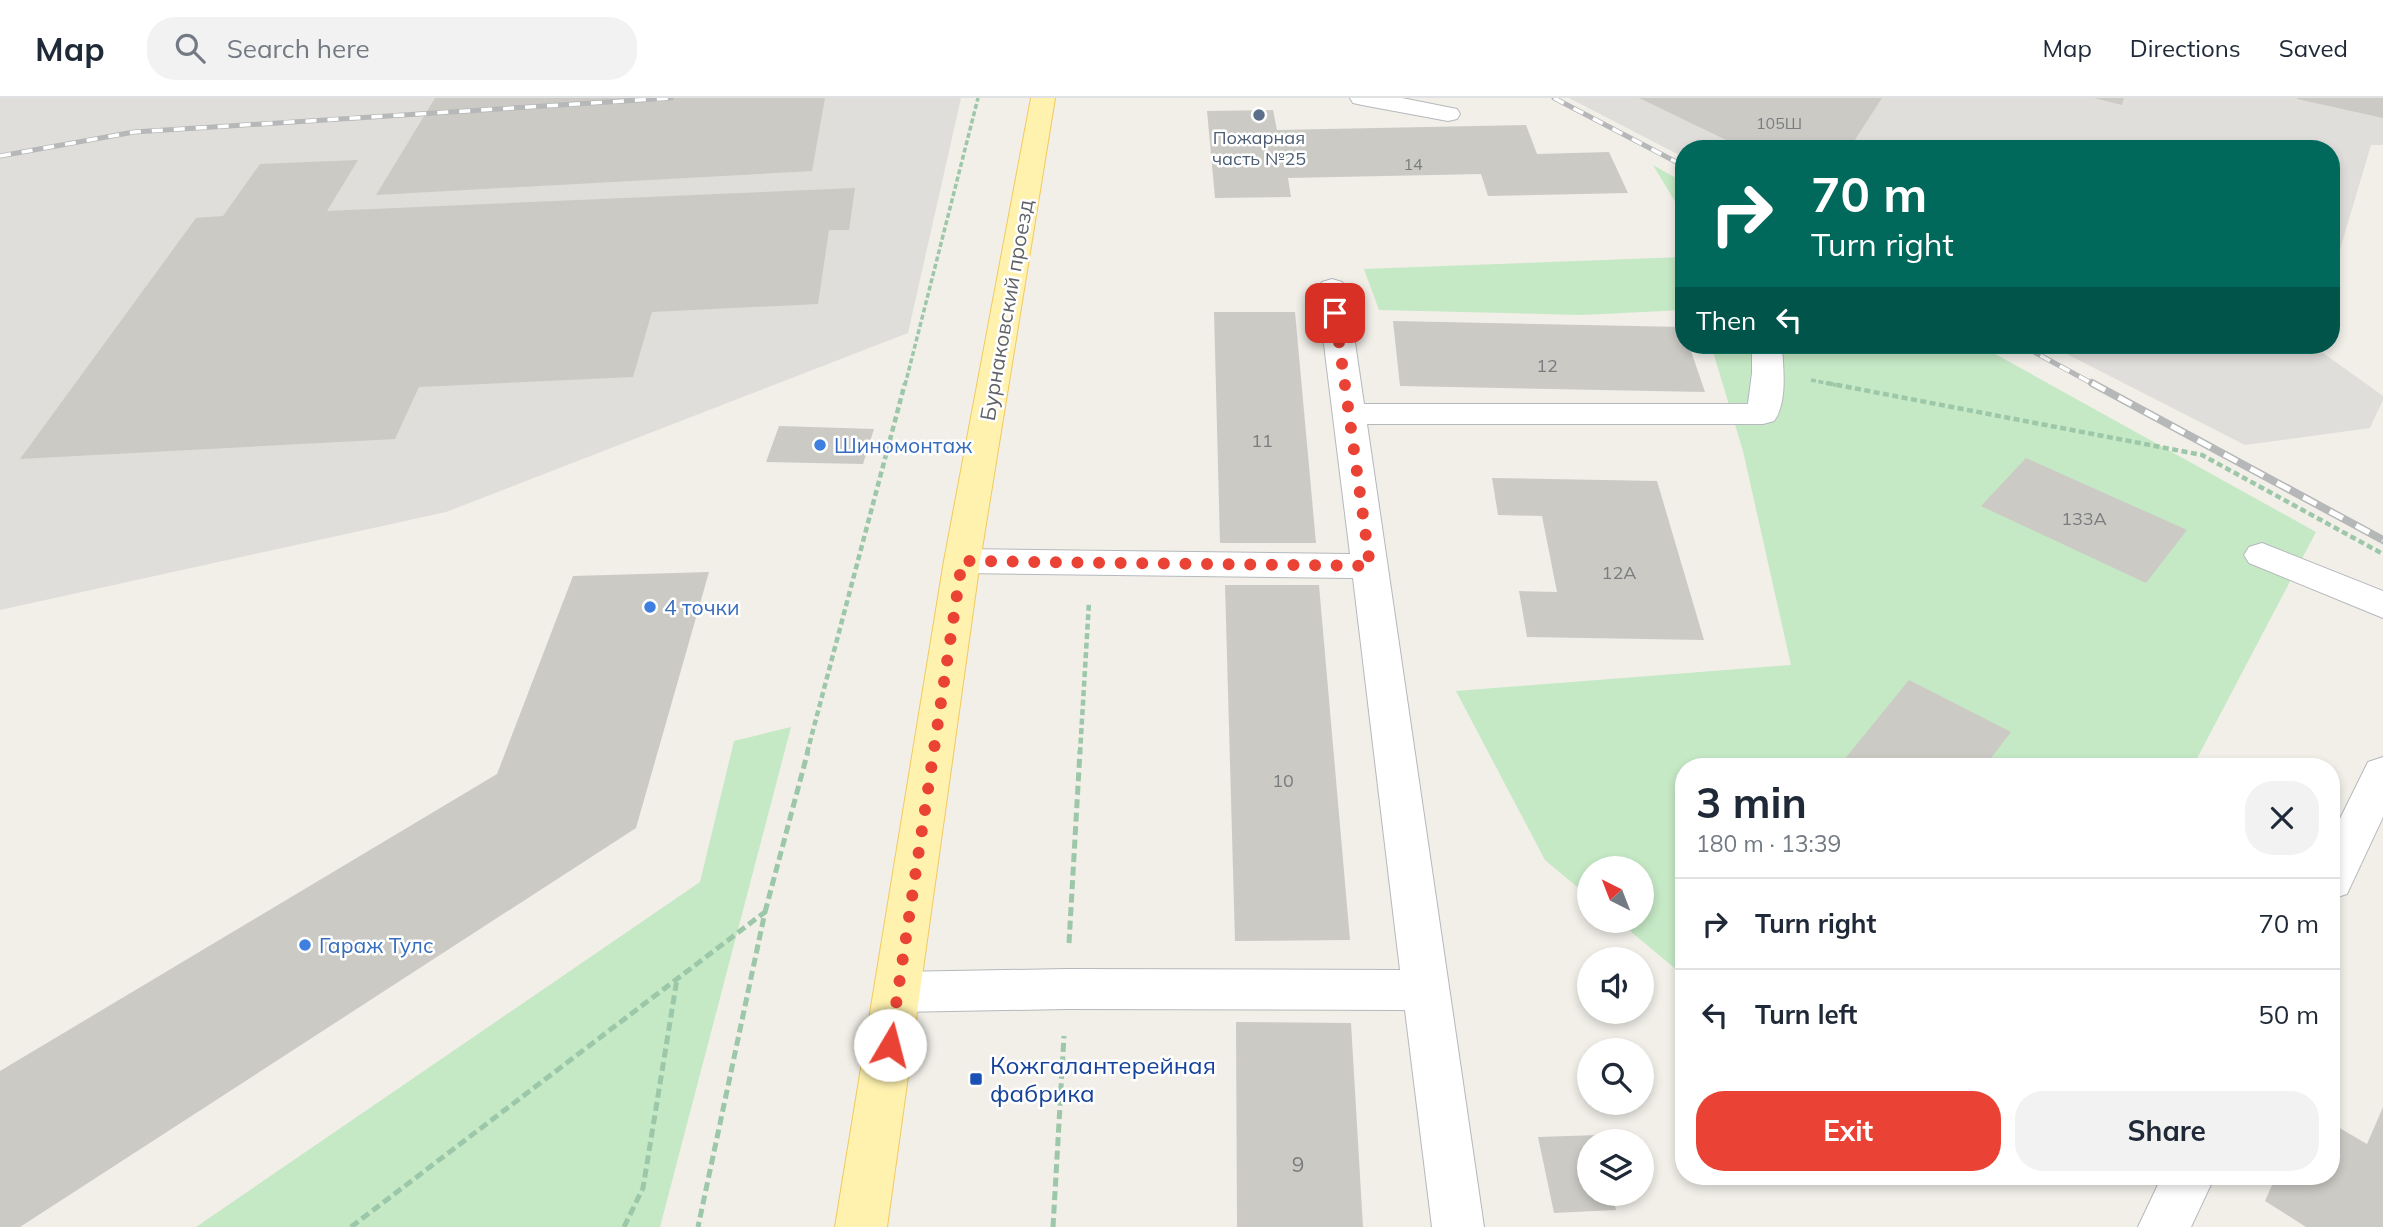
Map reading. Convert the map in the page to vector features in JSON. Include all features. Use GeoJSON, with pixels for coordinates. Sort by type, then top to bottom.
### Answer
{"type":"FeatureCollection","features":[{"type":"Feature","properties":{"kind":"main road","name":"Бурнаковский проезд"},"geometry":{"type":"LineString","coordinates":[[861,1227],[962,561],[1043,98]]}},
{"type":"Feature","properties":{"kind":"lane"},"geometry":{"type":"LineString","coordinates":[[1362,98],[1448,114]]}},
{"type":"Feature","properties":{"kind":"lane"},"geometry":{"type":"LineString","coordinates":[[1332,288],[1458,1227]]}},
{"type":"Feature","properties":{"kind":"lane"},"geometry":{"type":"LineString","coordinates":[[1349,414],[1762,414],[1768,359]]}},
{"type":"Feature","properties":{"kind":"lane"},"geometry":{"type":"LineString","coordinates":[[2262,555],[2383,605]]}},
{"type":"Feature","properties":{"kind":"lane"},"geometry":{"type":"LineString","coordinates":[[962,561],[1370,566]]}},
{"type":"Feature","properties":{"kind":"lane"},"geometry":{"type":"LineString","coordinates":[[2340,862],[2383,773]]}},
{"type":"Feature","properties":{"kind":"lane"},"geometry":{"type":"LineString","coordinates":[[898,992],[1067,989],[1426,990]]}},
{"type":"Feature","properties":{"kind":"lane"},"geometry":{"type":"LineString","coordinates":[[2164,1227],[2185,1185]]}},
{"type":"Feature","properties":{"kind":"path"},"geometry":{"type":"LineString","coordinates":[[698,1227],[765,912],[960,181],[978,98]]}},
{"type":"Feature","properties":{"kind":"path"},"geometry":{"type":"LineString","coordinates":[[1768,359],[2202,455],[2383,554]]}},
{"type":"Feature","properties":{"kind":"path"},"geometry":{"type":"LineString","coordinates":[[1053,1227],[1091,562]]}},
{"type":"Feature","properties":{"kind":"path"},"geometry":{"type":"LineString","coordinates":[[351,1227],[765,912]]}},
{"type":"Feature","properties":{"kind":"path"},"geometry":{"type":"LineString","coordinates":[[624,1227],[643,1188],[677,979]]}},
{"type":"Feature","properties":{"kind":"shaded area"},"geometry":{"type":"Polygon","coordinates":[[[0,98],[961,98],[908,333],[446,512],[0,610],[0,98]]]}},
{"type":"Feature","properties":{"kind":"shaded area"},"geometry":{"type":"Polygon","coordinates":[[[1569,98],[2383,98],[2383,145],[2371,145],[2340,250],[2340,140],[1675,140],[1675,153],[1569,98]]]}},
{"type":"Feature","properties":{"kind":"shaded area"},"geometry":{"type":"Polygon","coordinates":[[[2067,354],[2325,354],[2383,396],[2370,428],[2245,445],[2067,354]]]}},
{"type":"Feature","properties":{"kind":"green space"},"geometry":{"type":"Polygon","coordinates":[[[1653,165],[1675,177],[1675,202],[1653,165]]]}},
{"type":"Feature","properties":{"kind":"green space"},"geometry":{"type":"Polygon","coordinates":[[[1675,257],[1675,310],[1582,315],[1379,310],[1364,269],[1675,257]]]}},
{"type":"Feature","properties":{"kind":"green space"},"geometry":{"type":"Polygon","coordinates":[[[1714,354],[1995,354],[2316,532],[2197,758],[1675,758],[1675,968],[1654,951],[1654,947],[1649,947],[1632,933],[1654,933],[1654,856],[1577,856],[1577,887],[1545,860],[1456,691],[1791,665],[1743,451],[1714,354]]]}},
{"type":"Feature","properties":{"kind":"green space"},"geometry":{"type":"Polygon","coordinates":[[[791,727],[660,1227],[196,1227],[700,882],[734,741],[791,727]]]}},
{"type":"Feature","properties":{"kind":"building"},"geometry":{"type":"Polygon","coordinates":[[[435,98],[825,98],[812,171],[376,195],[435,98]]]}},
{"type":"Feature","properties":{"kind":"building"},"geometry":{"type":"Polygon","coordinates":[[[1639,98],[1882,98],[1855,140],[1726,140],[1639,98]]]}},
{"type":"Feature","properties":{"kind":"building"},"geometry":{"type":"Polygon","coordinates":[[[2094,98],[2124,98],[2122,105],[2094,98]]]}},
{"type":"Feature","properties":{"kind":"building"},"geometry":{"type":"Polygon","coordinates":[[[2383,98],[2383,118],[2297,99],[2383,98]]]}},
{"type":"Feature","properties":{"kind":"building"},"geometry":{"type":"Polygon","coordinates":[[[1273,110],[1277,130],[1526,125],[1537,154],[1609,152],[1628,193],[1488,196],[1481,174],[1288,178],[1291,197],[1215,198],[1207,111],[1273,110]]]}},
{"type":"Feature","properties":{"kind":"building"},"geometry":{"type":"Polygon","coordinates":[[[358,160],[327,211],[855,188],[849,230],[829,230],[818,304],[652,312],[633,377],[419,387],[395,439],[20,459],[196,218],[223,216],[260,164],[358,160]]]}},
{"type":"Feature","properties":{"kind":"building"},"geometry":{"type":"Polygon","coordinates":[[[1214,312],[1295,312],[1316,543],[1220,543],[1214,312]]]}},
{"type":"Feature","properties":{"kind":"building"},"geometry":{"type":"Polygon","coordinates":[[[1393,321],[1675,327],[1675,354],[1692,354],[1705,392],[1400,386],[1393,321]]]}},
{"type":"Feature","properties":{"kind":"building","name":"Шиномонтаж"},"geometry":{"type":"Polygon","coordinates":[[[779,426],[874,429],[863,464],[766,462],[779,426]]]}},
{"type":"Feature","properties":{"kind":"building"},"geometry":{"type":"Polygon","coordinates":[[[2026,458],[2187,530],[2146,583],[1981,506],[2026,458]]]}},
{"type":"Feature","properties":{"kind":"building"},"geometry":{"type":"Polygon","coordinates":[[[1492,478],[1657,481],[1704,640],[1527,637],[1519,591],[1557,592],[1542,516],[1498,515],[1492,478]]]}},
{"type":"Feature","properties":{"kind":"building"},"geometry":{"type":"Polygon","coordinates":[[[709,572],[636,828],[20,1227],[0,1227],[0,1071],[497,774],[573,576],[709,572]]]}},
{"type":"Feature","properties":{"kind":"building"},"geometry":{"type":"Polygon","coordinates":[[[1225,585],[1319,585],[1350,940],[1235,941],[1225,585]]]}},
{"type":"Feature","properties":{"kind":"building"},"geometry":{"type":"Polygon","coordinates":[[[1909,680],[2011,732],[1991,758],[1846,758],[1909,680]]]}},
{"type":"Feature","properties":{"kind":"building"},"geometry":{"type":"Polygon","coordinates":[[[1236,1022],[1351,1023],[1363,1227],[1237,1227],[1236,1022]]]}},
{"type":"Feature","properties":{"kind":"building"},"geometry":{"type":"Polygon","coordinates":[[[2383,1107],[2383,1227],[2306,1227],[2265,1201],[2272,1185],[2340,1185],[2340,1128],[2367,1144],[2383,1107]]]}},
{"type":"Feature","properties":{"kind":"building"},"geometry":{"type":"Polygon","coordinates":[[[1577,1136],[1577,1206],[1615,1206],[1616,1210],[1554,1213],[1538,1137],[1577,1136]]]}},
{"type":"Feature","properties":{"kind":"railway"},"geometry":{"type":"LineString","coordinates":[[0,156],[134,132],[671,98]]}},
{"type":"Feature","properties":{"kind":"railway"},"geometry":{"type":"LineString","coordinates":[[1554,98],[1675,161]]}},
{"type":"Feature","properties":{"kind":"railway"},"geometry":{"type":"LineString","coordinates":[[2038,354],[2095,385]]}},
{"type":"Feature","properties":{"kind":"railway"},"geometry":{"type":"LineString","coordinates":[[2092,383],[2383,540]]}},
{"type":"Feature","properties":{"kind":"place","name":"Пожарная часть №25"},"geometry":{"type":"Point","coordinates":[1259,115]}},
{"type":"Feature","properties":{"kind":"place","name":"Шиномонтаж"},"geometry":{"type":"Point","coordinates":[820,445]}},
{"type":"Feature","properties":{"kind":"place","name":"4 точки"},"geometry":{"type":"Point","coordinates":[650,607]}},
{"type":"Feature","properties":{"kind":"place","name":"Гараж Тулс"},"geometry":{"type":"Point","coordinates":[305,945]}},
{"type":"Feature","properties":{"kind":"place","name":"Кожгалантерейная фабрика"},"geometry":{"type":"Point","coordinates":[976,1079]}},
{"type":"Feature","properties":{"kind":"route"},"geometry":{"type":"LineString","coordinates":[[890,1045],[962,561],[1370,566],[1335,313]]}}]}
